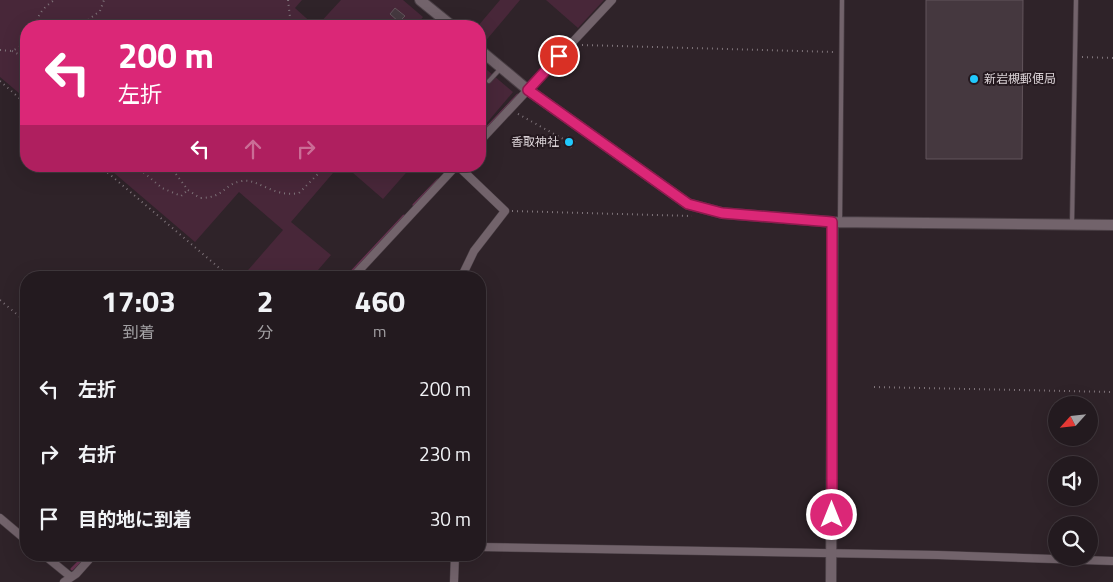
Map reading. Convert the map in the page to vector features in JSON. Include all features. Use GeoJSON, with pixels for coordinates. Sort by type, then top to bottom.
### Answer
{"type":"FeatureCollection","features":[{"type":"Feature","properties":{"kind":"street"},"geometry":{"type":"LineString","coordinates":[[420,0],[445,20]]}},
{"type":"Feature","properties":{"kind":"street"},"geometry":{"type":"LineString","coordinates":[[486,135],[612,0]]}},
{"type":"Feature","properties":{"kind":"street"},"geometry":{"type":"LineString","coordinates":[[486,55],[528,90],[688,204],[722,213],[836,222],[1113,225]]}},
{"type":"Feature","properties":{"kind":"street"},"geometry":{"type":"LineString","coordinates":[[359,271],[451,172]]}},
{"type":"Feature","properties":{"kind":"street"},"geometry":{"type":"LineString","coordinates":[[463,172],[505,211],[474,250],[464,271]]}},
{"type":"Feature","properties":{"kind":"street"},"geometry":{"type":"LineString","coordinates":[[831,582],[836,222]]}},
{"type":"Feature","properties":{"kind":"street"},"geometry":{"type":"LineString","coordinates":[[0,518],[20,535]]}},
{"type":"Feature","properties":{"kind":"street"},"geometry":{"type":"LineString","coordinates":[[486,547],[1113,561]]}},
{"type":"Feature","properties":{"kind":"street"},"geometry":{"type":"LineString","coordinates":[[50,561],[68,580],[87,561]]}},
{"type":"Feature","properties":{"kind":"street"},"geometry":{"type":"LineString","coordinates":[[454,582],[455,561]]}},
{"type":"Feature","properties":{"kind":"lane"},"geometry":{"type":"LineString","coordinates":[[836,222],[842,0]]}},
{"type":"Feature","properties":{"kind":"lane"},"geometry":{"type":"LineString","coordinates":[[1072,225],[1076,0]]}},
{"type":"Feature","properties":{"kind":"lane"},"geometry":{"type":"LineString","coordinates":[[489,81],[501,68]]}},
{"type":"Feature","properties":{"kind":"path"},"geometry":{"type":"LineString","coordinates":[[37,20],[42,9],[54,0]]}},
{"type":"Feature","properties":{"kind":"path"},"geometry":{"type":"LineString","coordinates":[[88,20],[100,10],[104,0]]}},
{"type":"Feature","properties":{"kind":"path"},"geometry":{"type":"LineString","coordinates":[[288,0],[290,20]]}},
{"type":"Feature","properties":{"kind":"path"},"geometry":{"type":"LineString","coordinates":[[570,45],[841,52]]}},
{"type":"Feature","properties":{"kind":"path"},"geometry":{"type":"LineString","coordinates":[[12,51],[20,47]]}},
{"type":"Feature","properties":{"kind":"path"},"geometry":{"type":"LineString","coordinates":[[0,50],[12,51],[20,56]]}},
{"type":"Feature","properties":{"kind":"path"},"geometry":{"type":"LineString","coordinates":[[1075,57],[1113,58]]}},
{"type":"Feature","properties":{"kind":"path"},"geometry":{"type":"LineString","coordinates":[[0,82],[20,99]]}},
{"type":"Feature","properties":{"kind":"path"},"geometry":{"type":"LineString","coordinates":[[510,109],[566,140]]}},
{"type":"Feature","properties":{"kind":"path"},"geometry":{"type":"LineString","coordinates":[[107,172],[223,271]]}},
{"type":"Feature","properties":{"kind":"path"},"geometry":{"type":"LineString","coordinates":[[143,172],[162,188],[181,196],[188,190]]}},
{"type":"Feature","properties":{"kind":"path"},"geometry":{"type":"LineString","coordinates":[[174,172],[188,190],[200,198],[212,198],[242,180],[276,193],[292,194],[303,190],[320,172]]}},
{"type":"Feature","properties":{"kind":"path"},"geometry":{"type":"LineString","coordinates":[[505,211],[697,216]]}},
{"type":"Feature","properties":{"kind":"path"},"geometry":{"type":"LineString","coordinates":[[0,300],[20,317]]}},
{"type":"Feature","properties":{"kind":"path"},"geometry":{"type":"LineString","coordinates":[[874,388],[1113,392]]}},
{"type":"Feature","properties":{"kind":"shaded area"},"geometry":{"type":"Polygon","coordinates":[[[0,0],[302,0],[295,8],[308,20],[20,20],[20,94],[0,77],[0,0]]]}},
{"type":"Feature","properties":{"kind":"shaded area"},"geometry":{"type":"Polygon","coordinates":[[[341,0],[403,0],[423,17],[421,20],[323,20],[341,0]]]}},
{"type":"Feature","properties":{"kind":"shaded area"},"geometry":{"type":"Polygon","coordinates":[[[500,0],[520,0],[486,40],[486,20],[483,20],[500,0]]]}},
{"type":"Feature","properties":{"kind":"shaded area"},"geometry":{"type":"Polygon","coordinates":[[[546,0],[604,0],[578,28],[546,0]]]}},
{"type":"Feature","properties":{"kind":"shaded area"},"geometry":{"type":"Polygon","coordinates":[[[486,69],[513,92],[486,124],[486,69]]]}},
{"type":"Feature","properties":{"kind":"shaded area"},"geometry":{"type":"Polygon","coordinates":[[[113,172],[334,172],[291,222],[331,255],[317,271],[247,271],[283,230],[239,192],[195,242],[113,172]]]}},
{"type":"Feature","properties":{"kind":"shaded area"},"geometry":{"type":"Polygon","coordinates":[[[352,172],[407,172],[383,199],[352,172]]]}},
{"type":"Feature","properties":{"kind":"building","name":"新岩槻郵便局"},"geometry":{"type":"Polygon","coordinates":[[[926,0],[1023,0],[1022,159],[926,159],[926,0]]]}},
{"type":"Feature","properties":{"kind":"building"},"geometry":{"type":"Polygon","coordinates":[[[395,8],[405,16],[401,20],[397,20],[390,14],[395,8]]]}},
{"type":"Feature","properties":{"kind":"building","name":"香取神社"},"geometry":{"type":"Polygon","coordinates":[[[568,136],[575,141],[571,148],[563,143],[568,136]]]}},
{"type":"Feature","properties":{"kind":"waterway"},"geometry":{"type":"LineString","coordinates":[[486,129],[518,95]]}},
{"type":"Feature","properties":{"kind":"waterway"},"geometry":{"type":"LineString","coordinates":[[414,205],[438,180]]}},
{"type":"Feature","properties":{"kind":"waterway"},"geometry":{"type":"LineString","coordinates":[[353,271],[404,216]]}},
{"type":"Feature","properties":{"kind":"waterway"},"geometry":{"type":"LineString","coordinates":[[72,569],[80,561]]}},
{"type":"Feature","properties":{"kind":"place","name":"新岩槻郵便局"},"geometry":{"type":"Point","coordinates":[974,79]}},
{"type":"Feature","properties":{"kind":"place","name":"香取神社"},"geometry":{"type":"Point","coordinates":[569,142]}},
{"type":"Feature","properties":{"kind":"route"},"geometry":{"type":"LineString","coordinates":[[559,56],[528,90],[688,204],[722,213],[746,216],[832,222],[832,515]]}}]}
